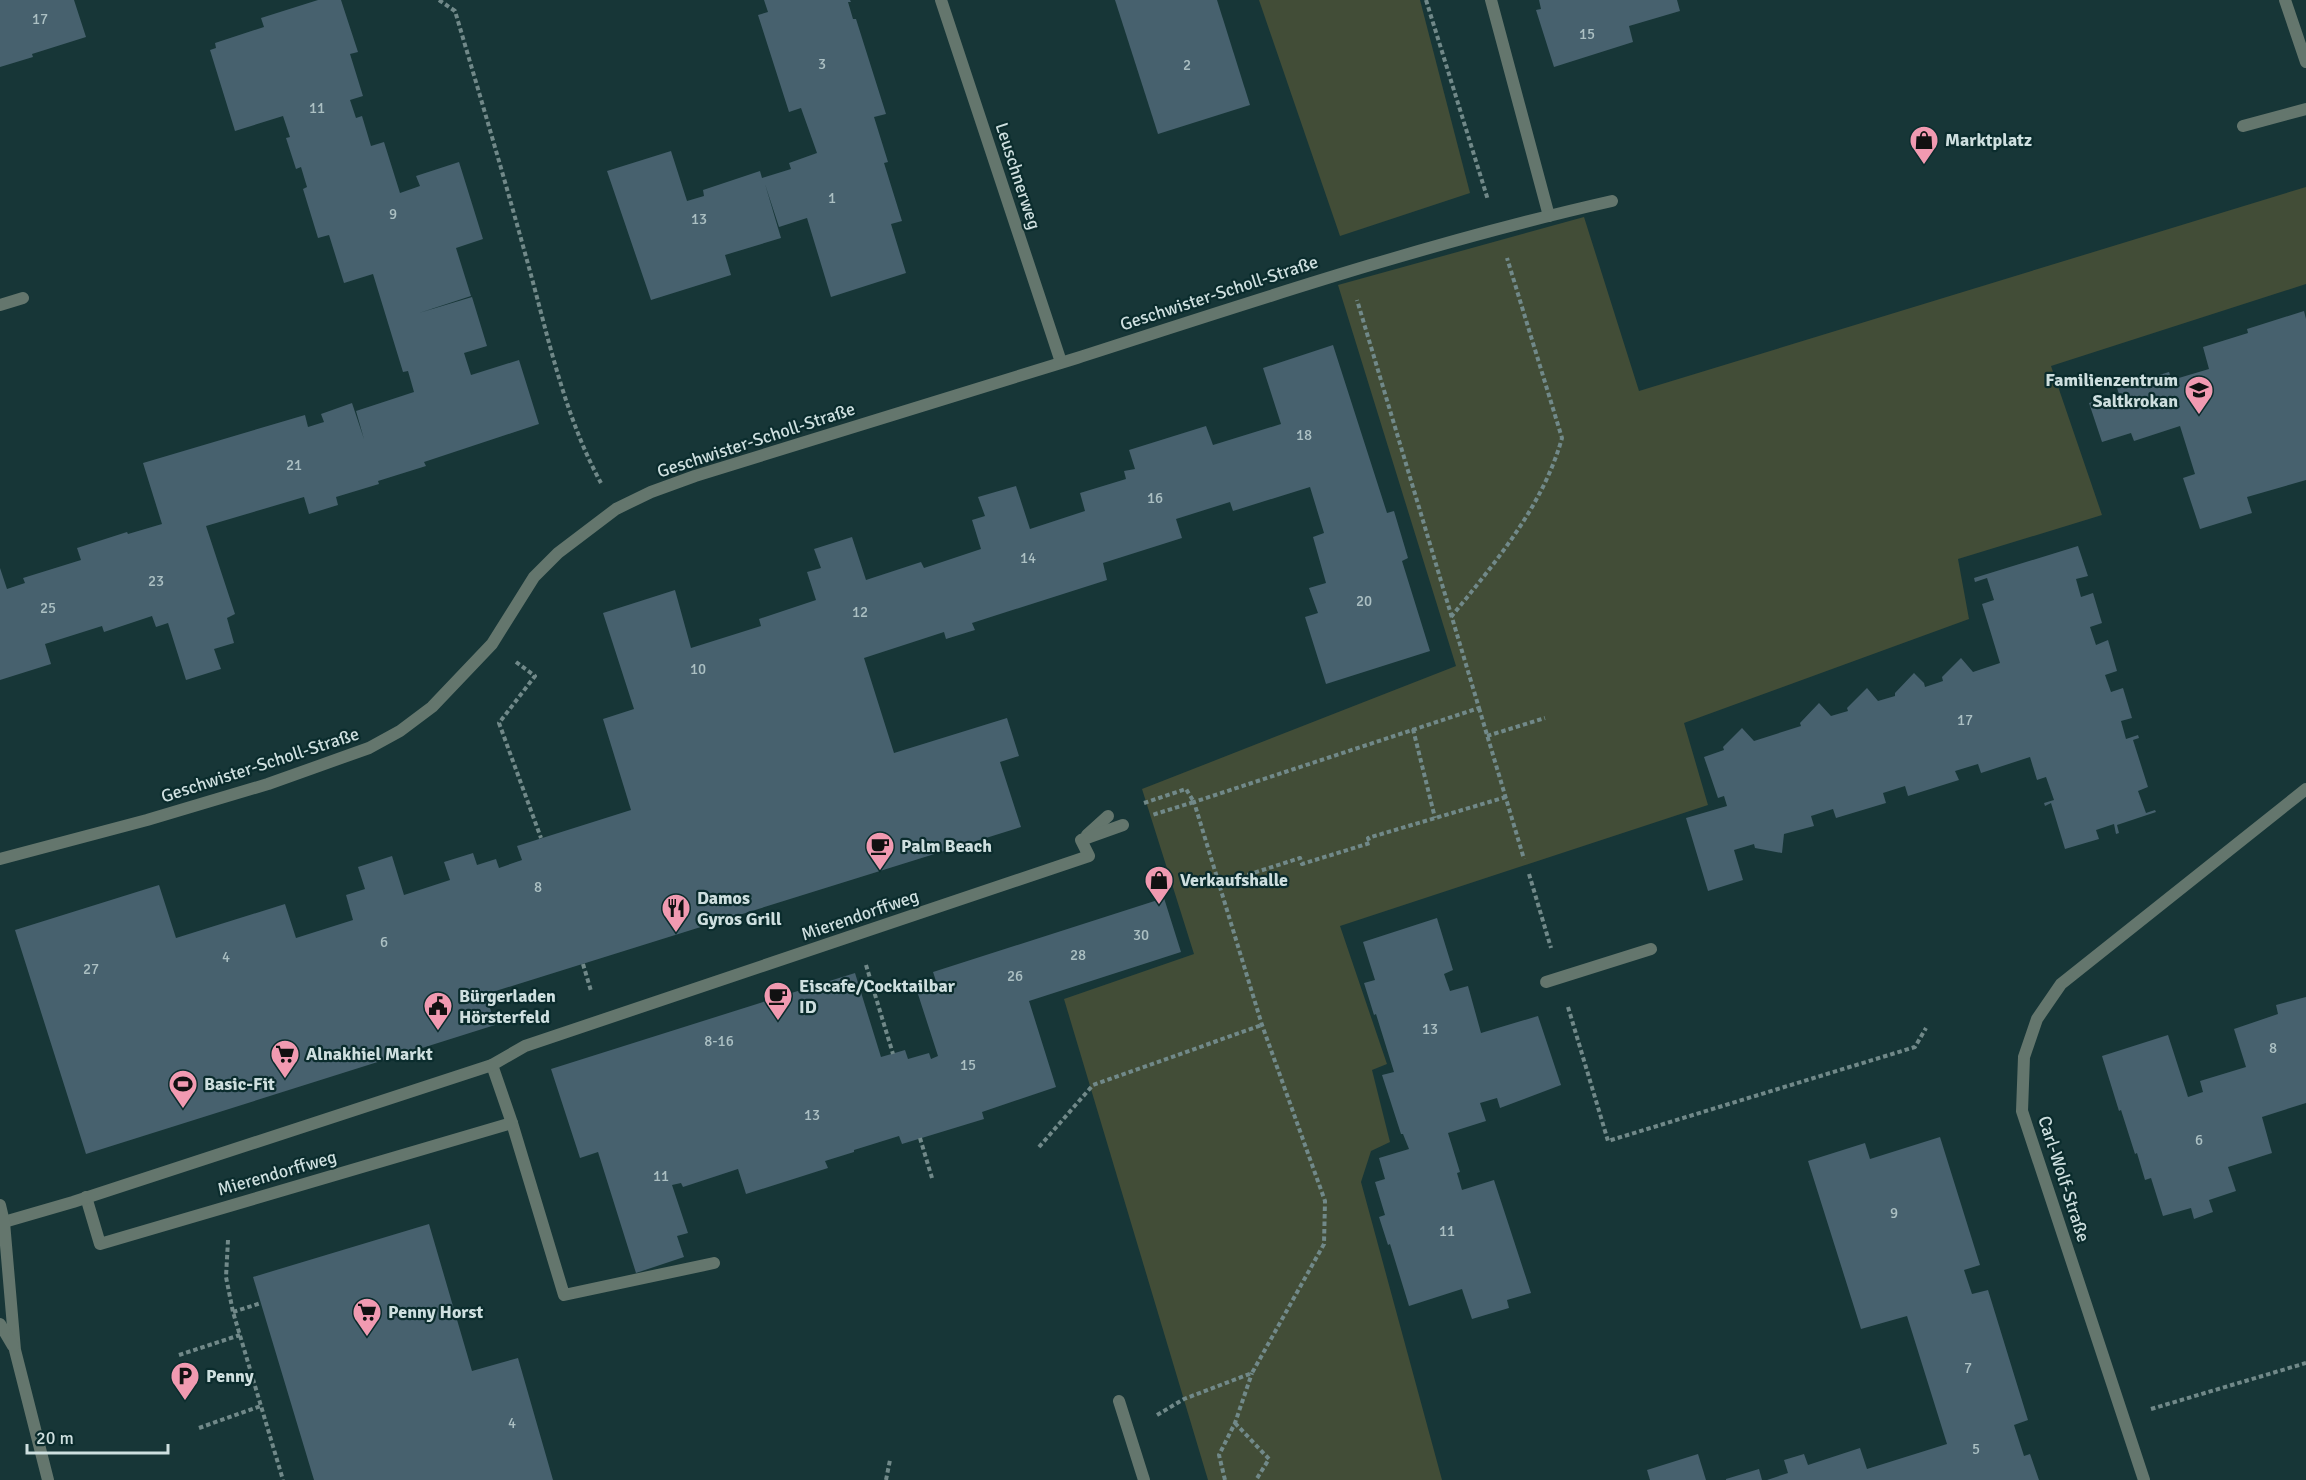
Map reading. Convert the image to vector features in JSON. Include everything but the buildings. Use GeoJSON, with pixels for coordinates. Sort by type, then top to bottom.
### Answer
{"type":"FeatureCollection","features":[{"type":"Feature","properties":{"kind":"street","name":"Leuschnerweg"},"geometry":{"type":"LineString","coordinates":[[941,0],[1061,362]]}},
{"type":"Feature","properties":{"kind":"street"},"geometry":{"type":"LineString","coordinates":[[1491,0],[1549,216]]}},
{"type":"Feature","properties":{"kind":"street"},"geometry":{"type":"LineString","coordinates":[[2285,0],[2306,62]]}},
{"type":"Feature","properties":{"kind":"street"},"geometry":{"type":"LineString","coordinates":[[2242,126],[2306,109]]}},
{"type":"Feature","properties":{"kind":"street","name":"Geschwister-Scholl-Straße"},"geometry":{"type":"LineString","coordinates":[[0,859],[246,791],[369,748],[400,731],[432,706],[492,644],[534,577],[558,553],[616,509],[651,492],[695,476],[1348,270],[1612,201]]}},
{"type":"Feature","properties":{"kind":"street"},"geometry":{"type":"LineString","coordinates":[[0,305],[23,298]]}},
{"type":"Feature","properties":{"kind":"street","name":"Carl-Wolf-Straße"},"geometry":{"type":"LineString","coordinates":[[2144,1480],[2022,1111],[2024,1057],[2037,1019],[2061,984],[2306,789]]}},
{"type":"Feature","properties":{"kind":"street"},"geometry":{"type":"LineString","coordinates":[[1081,840],[1108,816]]}},
{"type":"Feature","properties":{"kind":"street"},"geometry":{"type":"LineString","coordinates":[[1081,840],[1123,825]]}},
{"type":"Feature","properties":{"kind":"street","name":"Mierendorffweg"},"geometry":{"type":"LineString","coordinates":[[4,1222],[492,1065],[525,1046],[1089,856],[1081,840]]}},
{"type":"Feature","properties":{"kind":"street"},"geometry":{"type":"LineString","coordinates":[[1546,982],[1651,949]]}},
{"type":"Feature","properties":{"kind":"street"},"geometry":{"type":"LineString","coordinates":[[492,1065],[564,1295],[714,1263]]}},
{"type":"Feature","properties":{"kind":"street","name":"Mierendorffweg"},"geometry":{"type":"LineString","coordinates":[[86,1197],[100,1244],[512,1123]]}},
{"type":"Feature","properties":{"kind":"street"},"geometry":{"type":"LineString","coordinates":[[0,1204],[4,1222],[15,1350],[48,1480]]}},
{"type":"Feature","properties":{"kind":"street"},"geometry":{"type":"LineString","coordinates":[[0,1324],[15,1350]]}},
{"type":"Feature","properties":{"kind":"street"},"geometry":{"type":"LineString","coordinates":[[1119,1401],[1144,1480]]}},
{"type":"Feature","properties":{"kind":"path"},"geometry":{"type":"LineString","coordinates":[[439,0],[455,11],[496,148],[562,387],[589,460],[616,509]]}},
{"type":"Feature","properties":{"kind":"path"},"geometry":{"type":"LineString","coordinates":[[1426,0],[1562,438],[1554,465],[1535,503],[1482,579],[1450,618]]}},
{"type":"Feature","properties":{"kind":"path"},"geometry":{"type":"LineString","coordinates":[[1348,270],[1450,618],[1524,859]]}},
{"type":"Feature","properties":{"kind":"path"},"geometry":{"type":"LineString","coordinates":[[492,644],[536,676],[499,723],[541,838]]}},
{"type":"Feature","properties":{"kind":"path"},"geometry":{"type":"LineString","coordinates":[[1150,816],[1479,708]]}},
{"type":"Feature","properties":{"kind":"path"},"geometry":{"type":"LineString","coordinates":[[1487,736],[1545,718]]}},
{"type":"Feature","properties":{"kind":"path"},"geometry":{"type":"LineString","coordinates":[[1413,729],[1435,818]]}},
{"type":"Feature","properties":{"kind":"path"},"geometry":{"type":"LineString","coordinates":[[1186,789],[1194,802],[1262,1025],[1325,1201],[1324,1244],[1252,1372],[1235,1423],[1218,1455],[1225,1480]]}},
{"type":"Feature","properties":{"kind":"path"},"geometry":{"type":"LineString","coordinates":[[1219,884],[1300,858],[1302,864],[1370,843],[1368,838],[1506,797]]}},
{"type":"Feature","properties":{"kind":"path"},"geometry":{"type":"LineString","coordinates":[[1529,874],[1608,1141],[1915,1047],[1926,1028]]}},
{"type":"Feature","properties":{"kind":"path"},"geometry":{"type":"LineString","coordinates":[[857,935],[893,1054]]}},
{"type":"Feature","properties":{"kind":"path"},"geometry":{"type":"LineString","coordinates":[[1039,1147],[1093,1085],[1262,1025]]}},
{"type":"Feature","properties":{"kind":"path"},"geometry":{"type":"LineString","coordinates":[[920,1138],[932,1178]]}},
{"type":"Feature","properties":{"kind":"path"},"geometry":{"type":"LineString","coordinates":[[232,1204],[226,1277],[232,1312],[283,1480]]}},
{"type":"Feature","properties":{"kind":"path"},"geometry":{"type":"LineString","coordinates":[[232,1312],[261,1303]]}},
{"type":"Feature","properties":{"kind":"path"},"geometry":{"type":"LineString","coordinates":[[178,1355],[240,1335]]}},
{"type":"Feature","properties":{"kind":"path"},"geometry":{"type":"LineString","coordinates":[[2123,1418],[2306,1364]]}},
{"type":"Feature","properties":{"kind":"path"},"geometry":{"type":"LineString","coordinates":[[1129,1431],[1184,1399],[1252,1372]]}},
{"type":"Feature","properties":{"kind":"path"},"geometry":{"type":"LineString","coordinates":[[199,1428],[261,1406]]}},
{"type":"Feature","properties":{"kind":"path"},"geometry":{"type":"LineString","coordinates":[[1235,1423],[1269,1459],[1256,1480]]}},
{"type":"Feature","properties":{"kind":"path"},"geometry":{"type":"LineString","coordinates":[[886,1480],[890,1460]]}},
{"type":"Feature","properties":{"kind":"green space"},"geometry":{"type":"Polygon","coordinates":[[[1259,0],[1420,0],[1470,193],[1340,236],[1259,0]]]}},
{"type":"Feature","properties":{"kind":"green space"},"geometry":{"type":"Polygon","coordinates":[[[2306,187],[2306,284],[2051,366],[2102,515],[1958,559],[1969,619],[1684,723],[1708,805],[1340,926],[1387,1064],[1372,1070],[1390,1142],[1371,1151],[1361,1182],[1442,1480],[1208,1480],[1064,999],[1194,954],[1142,789],[1456,666],[1338,285],[1584,217],[1639,391],[2306,187]]]}},
{"type":"Feature","properties":{"kind":"place","name":"Marktplatz"},"geometry":{"type":"Point","coordinates":[1924,166]}},
{"type":"Feature","properties":{"kind":"place","name":"Familienzentrum Saltkrokan"},"geometry":{"type":"Point","coordinates":[2199,416]}},
{"type":"Feature","properties":{"kind":"place","name":"Palm Beach"},"geometry":{"type":"Point","coordinates":[880,872]}},
{"type":"Feature","properties":{"kind":"place","name":"Verkaufshalle"},"geometry":{"type":"Point","coordinates":[1159,906]}},
{"type":"Feature","properties":{"kind":"place","name":"Damos Gyros Grill"},"geometry":{"type":"Point","coordinates":[676,934]}},
{"type":"Feature","properties":{"kind":"place","name":"Eiscafe/Cocktailbar ID"},"geometry":{"type":"Point","coordinates":[778,1022]}},
{"type":"Feature","properties":{"kind":"place","name":"Bürgerladen Hörsterfeld"},"geometry":{"type":"Point","coordinates":[438,1032]}},
{"type":"Feature","properties":{"kind":"place","name":"Alnakhiel Markt"},"geometry":{"type":"Point","coordinates":[285,1080]}},
{"type":"Feature","properties":{"kind":"place","name":"Basic-Fit"},"geometry":{"type":"Point","coordinates":[183,1110]}},
{"type":"Feature","properties":{"kind":"place","name":"Penny Horst"},"geometry":{"type":"Point","coordinates":[367,1338]}},
{"type":"Feature","properties":{"kind":"place","name":"Penny"},"geometry":{"type":"Point","coordinates":[185,1402]}}]}
